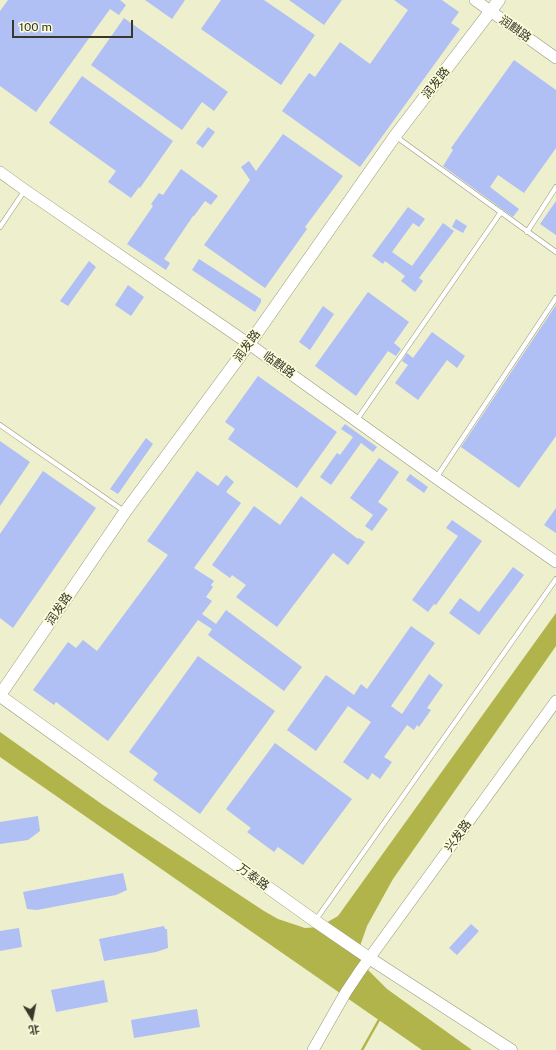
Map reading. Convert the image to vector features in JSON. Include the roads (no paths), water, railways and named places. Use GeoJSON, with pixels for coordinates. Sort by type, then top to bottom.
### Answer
{"type":"FeatureCollection","features":[{"type":"Feature","properties":{"kind":"main road","name":"润发路"},"geometry":{"type":"LineString","coordinates":[[0,695],[125,512],[249,344],[395,136],[499,0]]}},
{"type":"Feature","properties":{"kind":"main road","name":"万泰路"},"geometry":{"type":"LineString","coordinates":[[0,695],[315,921],[369,958],[511,1050]]}},
{"type":"Feature","properties":{"kind":"street","name":"润麒路"},"geometry":{"type":"LineString","coordinates":[[475,0],[556,58]]}},
{"type":"Feature","properties":{"kind":"street","name":"临麒路"},"geometry":{"type":"LineString","coordinates":[[0,172],[249,344],[556,562]]}},
{"type":"Feature","properties":{"kind":"street","name":"兴发路"},"geometry":{"type":"LineString","coordinates":[[313,1050],[346,992],[369,958],[556,701]]}},
{"type":"Feature","properties":{"kind":"lane"},"geometry":{"type":"LineString","coordinates":[[395,136],[556,252]]}},
{"type":"Feature","properties":{"kind":"lane"},"geometry":{"type":"LineString","coordinates":[[528,232],[556,187]]}},
{"type":"Feature","properties":{"kind":"lane"},"geometry":{"type":"LineString","coordinates":[[0,227],[25,190]]}},
{"type":"Feature","properties":{"kind":"lane"},"geometry":{"type":"LineString","coordinates":[[356,421],[501,212]]}},
{"type":"Feature","properties":{"kind":"lane"},"geometry":{"type":"LineString","coordinates":[[436,478],[556,298]]}},
{"type":"Feature","properties":{"kind":"lane"},"geometry":{"type":"LineString","coordinates":[[0,425],[125,512]]}},
{"type":"Feature","properties":{"kind":"lane"},"geometry":{"type":"LineString","coordinates":[[315,921],[556,579]]}},
{"type":"Feature","properties":{"kind":"waterway"},"geometry":{"type":"LineString","coordinates":[[362,1050],[380,1018]]}}]}
